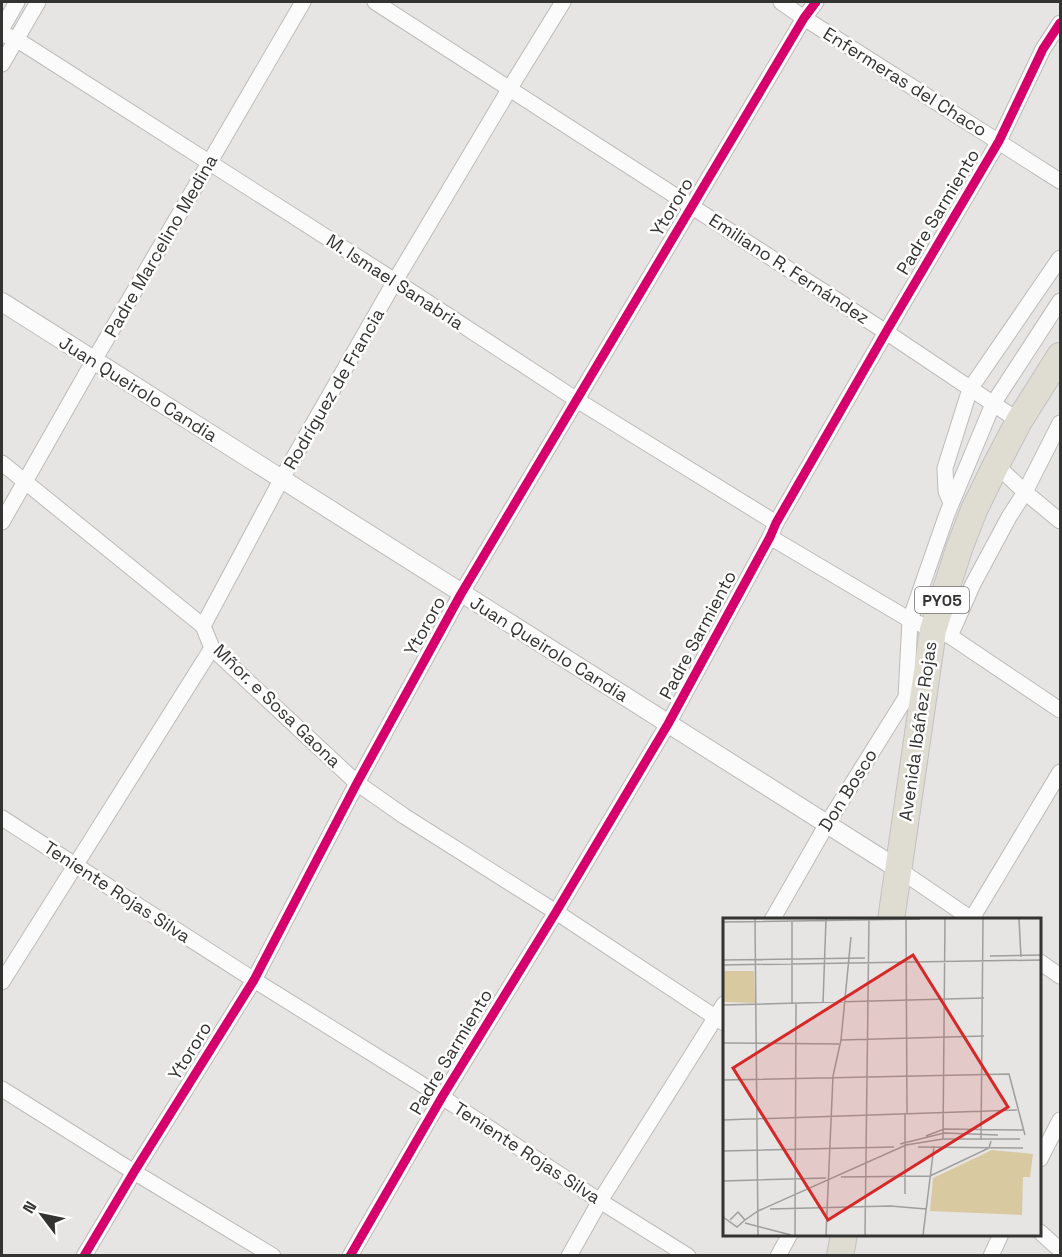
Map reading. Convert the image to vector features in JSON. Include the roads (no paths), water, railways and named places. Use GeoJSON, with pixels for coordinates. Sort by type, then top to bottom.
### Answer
{"type":"FeatureCollection","features":[{"type":"Feature","properties":{"kind":"highway","name":"Avenida Ibáñez Rojas"},"geometry":{"type":"LineString","coordinates":[[891,918],[931,629],[974,510],[1019,421],[1060,356]]}},
{"type":"Feature","properties":{"kind":"highway"},"geometry":{"type":"LineString","coordinates":[[840,1256],[844,1236]]}},
{"type":"Feature","properties":{"kind":"street"},"geometry":{"type":"LineString","coordinates":[[2,28],[17,2]]}},
{"type":"Feature","properties":{"kind":"street"},"geometry":{"type":"LineString","coordinates":[[2,64],[9,36],[38,2]]}},
{"type":"Feature","properties":{"kind":"street","name":"Padre Marcelino Medina"},"geometry":{"type":"LineString","coordinates":[[2,522],[303,2]]}},
{"type":"Feature","properties":{"kind":"street","name":"Emiliano R. Fernández"},"geometry":{"type":"LineString","coordinates":[[375,2],[886,332],[1019,421]]}},
{"type":"Feature","properties":{"kind":"street","name":"Rodríguez de Francia"},"geometry":{"type":"LineString","coordinates":[[203,626],[281,480],[395,281],[563,2]]}},
{"type":"Feature","properties":{"kind":"street","name":"Enfermeras del Chaco"},"geometry":{"type":"LineString","coordinates":[[781,2],[1060,181]]}},
{"type":"Feature","properties":{"kind":"street","name":"Ytororo"},"geometry":{"type":"LineString","coordinates":[[84,1256],[254,980],[357,783],[461,594],[691,206],[804,18],[816,2]]}},
{"type":"Feature","properties":{"kind":"street","name":"Padre Sarmiento"},"geometry":{"type":"LineString","coordinates":[[350,1256],[442,1097],[668,724],[773,530],[999,141],[1043,49],[1060,22]]}},
{"type":"Feature","properties":{"kind":"street","name":"M. Ismael Sanabria"},"geometry":{"type":"LineString","coordinates":[[9,36],[395,281],[773,530],[1060,710]]}},
{"type":"Feature","properties":{"kind":"street"},"geometry":{"type":"LineString","coordinates":[[951,503],[946,491],[945,468],[970,388],[1060,258]]}},
{"type":"Feature","properties":{"kind":"street"},"geometry":{"type":"LineString","coordinates":[[906,698],[931,629],[951,503],[993,404],[1060,301]]}},
{"type":"Feature","properties":{"kind":"street","name":"Juan Queirolo Candia"},"geometry":{"type":"LineString","coordinates":[[2,302],[93,362],[898,869],[971,918]]}},
{"type":"Feature","properties":{"kind":"street"},"geometry":{"type":"LineString","coordinates":[[931,629],[973,584],[1060,423]]}},
{"type":"Feature","properties":{"kind":"street","name":"Mñor. e Sosa Gaona"},"geometry":{"type":"LineString","coordinates":[[2,463],[203,626],[212,648],[357,783],[404,816],[721,1020]]}},
{"type":"Feature","properties":{"kind":"street"},"geometry":{"type":"LineString","coordinates":[[996,465],[1024,492],[1060,521]]}},
{"type":"Feature","properties":{"kind":"street"},"geometry":{"type":"LineString","coordinates":[[2,982],[212,648]]}},
{"type":"Feature","properties":{"kind":"street","name":"Don Bosco"},"geometry":{"type":"LineString","coordinates":[[773,918],[826,824],[927,664]]}},
{"type":"Feature","properties":{"kind":"street"},"geometry":{"type":"LineString","coordinates":[[973,918],[1060,772]]}},
{"type":"Feature","properties":{"kind":"street","name":"Teniente Rojas Silva"},"geometry":{"type":"LineString","coordinates":[[2,818],[254,980],[442,1097],[687,1256]]}},
{"type":"Feature","properties":{"kind":"street"},"geometry":{"type":"LineString","coordinates":[[1041,964],[1060,976]]}},
{"type":"Feature","properties":{"kind":"street"},"geometry":{"type":"LineString","coordinates":[[569,1256],[600,1201],[721,1020]]}},
{"type":"Feature","properties":{"kind":"street"},"geometry":{"type":"LineString","coordinates":[[2,1089],[273,1256]]}},
{"type":"Feature","properties":{"kind":"street"},"geometry":{"type":"LineString","coordinates":[[1041,1157],[1060,1119]]}},
{"type":"Feature","properties":{"kind":"street"},"geometry":{"type":"LineString","coordinates":[[1041,1234],[1060,1250]]}},
{"type":"Feature","properties":{"kind":"street"},"geometry":{"type":"LineString","coordinates":[[778,1256],[789,1236]]}},
{"type":"Feature","properties":{"kind":"street"},"geometry":{"type":"LineString","coordinates":[[991,1256],[1000,1236]]}}]}
